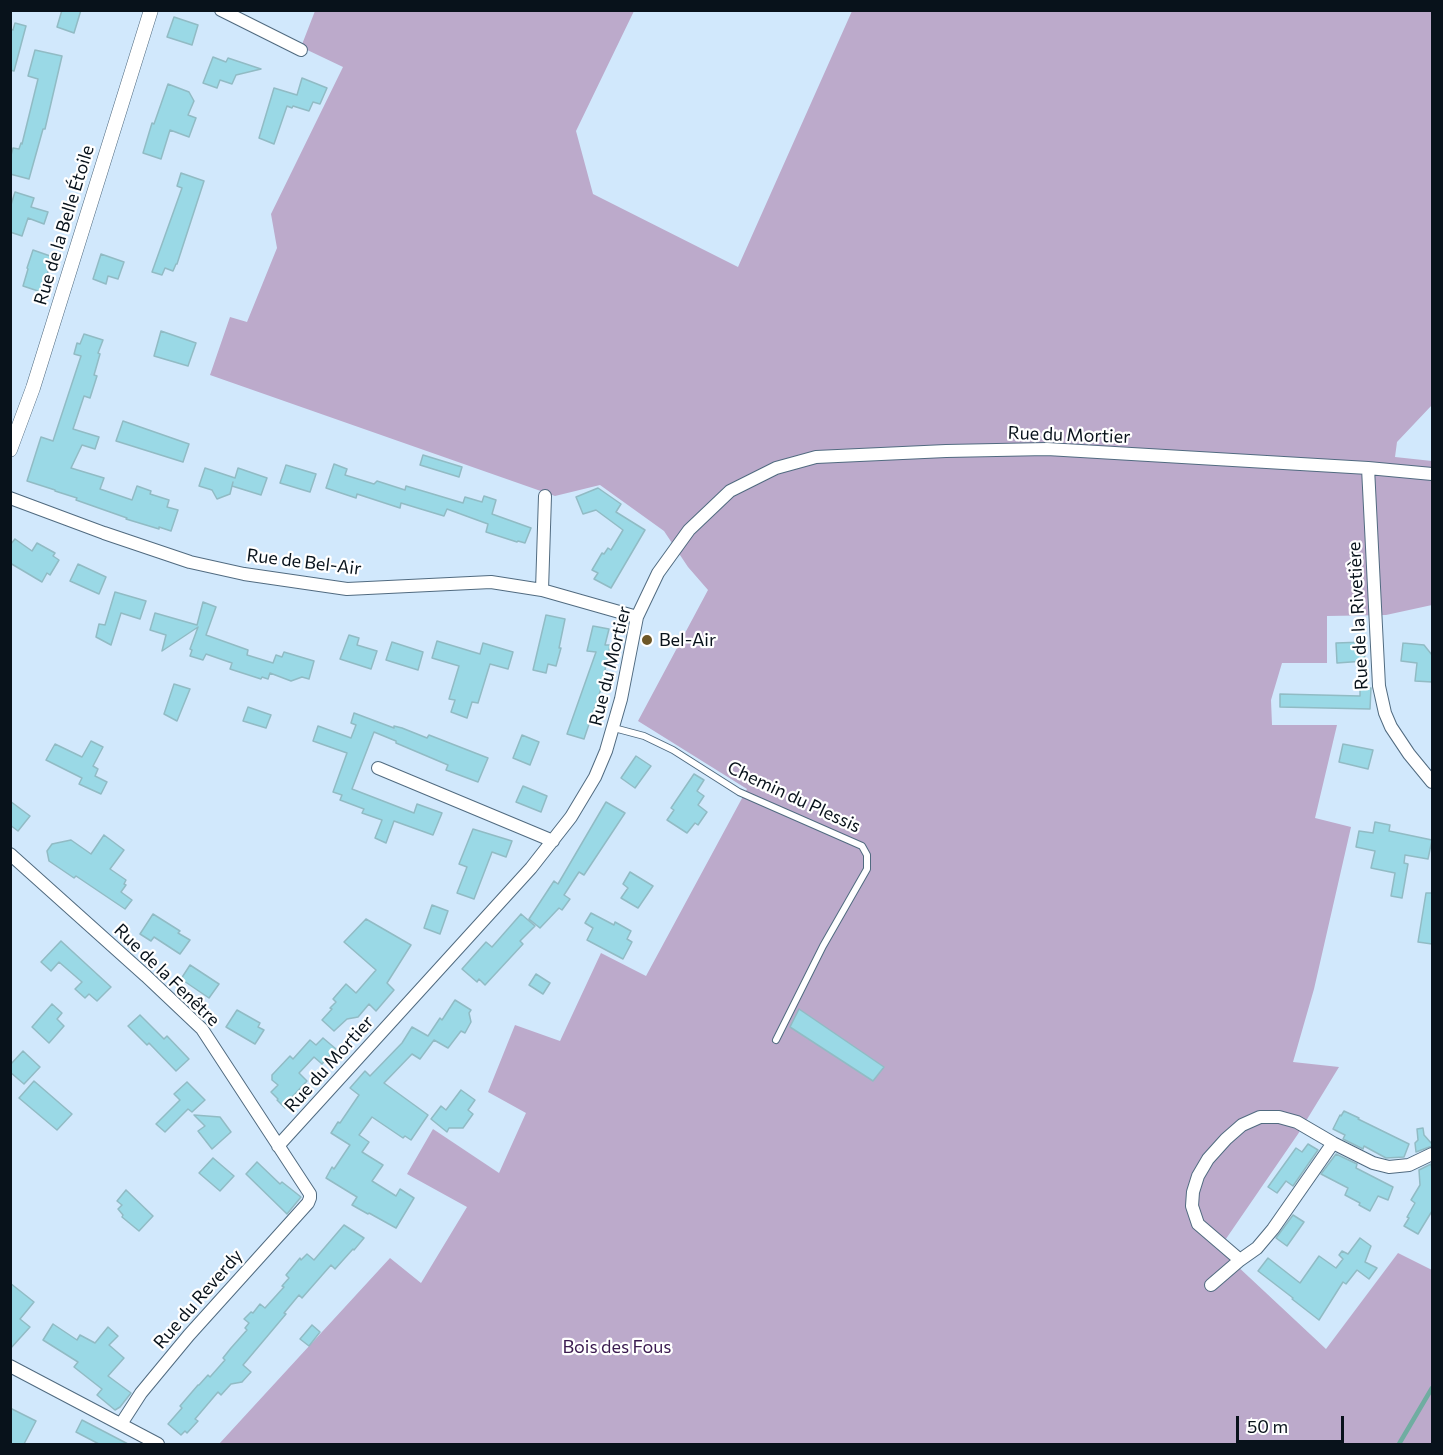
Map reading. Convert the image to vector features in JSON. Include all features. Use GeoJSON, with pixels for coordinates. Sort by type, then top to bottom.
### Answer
{"type":"FeatureCollection","features":[{"type":"Feature","properties":{"kind":"street","name":"Rue de la Belle Étoile"},"geometry":{"type":"LineString","coordinates":[[10,450],[33,388],[151,10]]}},
{"type":"Feature","properties":{"kind":"street"},"geometry":{"type":"LineString","coordinates":[[221,10],[301,50]]}},
{"type":"Feature","properties":{"kind":"street","name":"Rue du Mortier"},"geometry":{"type":"LineString","coordinates":[[278,1146],[523,877],[571,817],[595,777],[606,751],[614,728],[637,617],[658,573],[688,530],[730,491],[776,468],[816,457],[946,451],[1047,449],[1368,468],[1432,474]]}},
{"type":"Feature","properties":{"kind":"street","name":"Rue de la Rivetière"},"geometry":{"type":"LineString","coordinates":[[1368,468],[1378,686],[1384,713],[1391,727],[1432,782]]}},
{"type":"Feature","properties":{"kind":"street"},"geometry":{"type":"LineString","coordinates":[[542,590],[545,496]]}},
{"type":"Feature","properties":{"kind":"street","name":"Rue de Bel-Air"},"geometry":{"type":"LineString","coordinates":[[10,498],[179,558],[244,574],[347,589],[491,582],[542,590],[637,617]]}},
{"type":"Feature","properties":{"kind":"street"},"geometry":{"type":"LineString","coordinates":[[378,768],[553,841]]}},
{"type":"Feature","properties":{"kind":"street","name":"Rue de la Fenêtre"},"geometry":{"type":"LineString","coordinates":[[10,854],[202,1029],[309,1194],[308,1203]]}},
{"type":"Feature","properties":{"kind":"street"},"geometry":{"type":"LineString","coordinates":[[1240,1260],[1198,1224],[1192,1206],[1198,1176],[1208,1159],[1242,1125],[1260,1117],[1279,1117],[1298,1122],[1373,1163],[1389,1167],[1409,1165],[1432,1154]]}},
{"type":"Feature","properties":{"kind":"street"},"geometry":{"type":"LineString","coordinates":[[1211,1285],[1257,1248],[1273,1230],[1333,1143]]}},
{"type":"Feature","properties":{"kind":"street","name":"Rue du Reverdy"},"geometry":{"type":"LineString","coordinates":[[121,1424],[137,1400],[189,1335],[308,1203]]}},
{"type":"Feature","properties":{"kind":"street"},"geometry":{"type":"LineString","coordinates":[[10,1366],[158,1444]]}},
{"type":"Feature","properties":{"kind":"lane","name":"Chemin du Plessis"},"geometry":{"type":"LineString","coordinates":[[614,728],[644,736],[673,750],[740,792],[862,846],[867,855],[867,868],[823,946],[776,1040]]}},
{"type":"Feature","properties":{"kind":"green space","name":"Bois des Fous"},"geometry":{"type":"Polygon","coordinates":[[[315,11],[634,11],[576,131],[593,194],[738,267],[852,11],[1432,11],[1432,405],[1397,442],[1395,457],[1432,461],[1432,605],[1386,615],[1327,616],[1327,663],[1282,663],[1271,700],[1272,725],[1337,725],[1315,818],[1351,827],[1314,989],[1293,1062],[1339,1067],[1298,1134],[1219,1249],[1326,1349],[1398,1253],[1432,1270],[1432,1444],[219,1444],[390,1258],[421,1283],[467,1207],[407,1174],[433,1129],[499,1173],[526,1113],[488,1092],[515,1025],[560,1041],[601,953],[646,976],[747,789],[638,721],[708,590],[688,567],[664,531],[600,485],[555,496],[210,375],[230,317],[247,322],[277,248],[271,214],[343,67],[301,47],[315,11]]]}},
{"type":"Feature","properties":{"kind":"building"},"geometry":{"type":"Polygon","coordinates":[[[62,10],[81,10],[74,33],[57,27],[62,10]]]}},
{"type":"Feature","properties":{"kind":"building"},"geometry":{"type":"Polygon","coordinates":[[[174,17],[198,25],[192,45],[167,37],[174,17]]]}},
{"type":"Feature","properties":{"kind":"building"},"geometry":{"type":"Polygon","coordinates":[[[15,23],[26,26],[14,71],[10,70],[10,29],[13,30],[15,23]]]}},
{"type":"Feature","properties":{"kind":"building"},"geometry":{"type":"Polygon","coordinates":[[[35,50],[62,56],[45,129],[43,129],[29,179],[10,174],[10,159],[13,148],[19,149],[22,144],[38,79],[28,76],[35,50]]]}},
{"type":"Feature","properties":{"kind":"building"},"geometry":{"type":"Polygon","coordinates":[[[213,57],[226,62],[228,58],[261,69],[236,75],[232,84],[220,80],[217,88],[203,83],[213,57]]]}},
{"type":"Feature","properties":{"kind":"building"},"geometry":{"type":"Polygon","coordinates":[[[302,78],[327,88],[320,104],[313,102],[309,111],[287,106],[274,144],[259,138],[274,88],[297,95],[302,78]]]}},
{"type":"Feature","properties":{"kind":"building"},"geometry":{"type":"Polygon","coordinates":[[[168,84],[189,92],[194,101],[188,115],[196,118],[189,137],[170,130],[161,159],[143,153],[168,84]]]}},
{"type":"Feature","properties":{"kind":"building"},"geometry":{"type":"Polygon","coordinates":[[[181,173],[204,181],[177,264],[173,271],[165,268],[162,275],[152,272],[182,188],[177,186],[181,173]]]}},
{"type":"Feature","properties":{"kind":"building"},"geometry":{"type":"Polygon","coordinates":[[[15,192],[34,198],[31,207],[48,212],[44,224],[28,218],[22,236],[10,232],[10,208],[15,192]]]}},
{"type":"Feature","properties":{"kind":"building"},"geometry":{"type":"Polygon","coordinates":[[[33,250],[53,257],[41,292],[23,286],[33,250]]]}},
{"type":"Feature","properties":{"kind":"building"},"geometry":{"type":"Polygon","coordinates":[[[101,254],[124,262],[118,279],[108,276],[106,284],[93,279],[101,254]]]}},
{"type":"Feature","properties":{"kind":"building"},"geometry":{"type":"Polygon","coordinates":[[[161,331],[196,343],[188,366],[154,356],[161,331]]]}},
{"type":"Feature","properties":{"kind":"building"},"geometry":{"type":"Polygon","coordinates":[[[84,334],[103,340],[98,353],[100,354],[94,375],[97,376],[90,398],[84,396],[73,429],[99,437],[95,449],[82,445],[71,468],[104,478],[100,489],[132,500],[137,486],[151,491],[150,494],[169,500],[167,507],[178,510],[171,531],[126,519],[76,500],[77,498],[27,481],[41,437],[53,441],[81,356],[74,354],[77,343],[80,344],[84,334]]]}},
{"type":"Feature","properties":{"kind":"building"},"geometry":{"type":"Polygon","coordinates":[[[123,421],[189,444],[183,462],[116,441],[123,421]]]}},
{"type":"Feature","properties":{"kind":"building"},"geometry":{"type":"Polygon","coordinates":[[[423,455],[462,467],[459,477],[420,465],[423,455]]]}},
{"type":"Feature","properties":{"kind":"building"},"geometry":{"type":"Polygon","coordinates":[[[334,464],[347,469],[345,475],[374,484],[377,481],[405,490],[406,486],[463,503],[465,497],[482,502],[484,496],[496,500],[492,514],[531,528],[525,543],[517,542],[486,532],[488,524],[447,509],[444,516],[401,503],[400,508],[357,494],[356,498],[326,488],[334,464]]]}},
{"type":"Feature","properties":{"kind":"building"},"geometry":{"type":"Polygon","coordinates":[[[286,465],[316,474],[310,492],[280,483],[286,465]]]}},
{"type":"Feature","properties":{"kind":"building"},"geometry":{"type":"Polygon","coordinates":[[[205,468],[235,478],[238,468],[267,478],[261,495],[232,486],[230,494],[217,499],[212,490],[199,486],[205,468]]]}},
{"type":"Feature","properties":{"kind":"building"},"geometry":{"type":"Polygon","coordinates":[[[598,488],[621,504],[616,512],[645,530],[611,588],[594,579],[598,573],[592,570],[602,553],[604,554],[608,548],[611,550],[623,530],[596,510],[583,514],[576,497],[598,488]]]}},
{"type":"Feature","properties":{"kind":"building"},"geometry":{"type":"Polygon","coordinates":[[[15,539],[32,551],[37,543],[55,553],[53,556],[59,560],[50,575],[47,573],[42,582],[10,563],[10,545],[15,539]]]}},
{"type":"Feature","properties":{"kind":"building"},"geometry":{"type":"Polygon","coordinates":[[[78,564],[106,577],[99,594],[70,581],[78,564]]]}},
{"type":"Feature","properties":{"kind":"building"},"geometry":{"type":"Polygon","coordinates":[[[115,592],[146,601],[140,619],[121,613],[111,645],[96,637],[99,624],[105,625],[115,592]]]}},
{"type":"Feature","properties":{"kind":"building"},"geometry":{"type":"Polygon","coordinates":[[[203,602],[216,607],[206,635],[248,650],[247,655],[273,663],[276,655],[282,657],[284,652],[314,661],[309,679],[302,677],[291,681],[270,673],[268,679],[262,677],[261,679],[230,669],[232,663],[206,654],[203,660],[190,656],[192,650],[190,649],[198,627],[162,651],[166,635],[150,630],[155,613],[197,625],[203,602]]]}},
{"type":"Feature","properties":{"kind":"building"},"geometry":{"type":"Polygon","coordinates":[[[546,615],[565,619],[556,666],[548,664],[546,673],[533,670],[546,615]]]}},
{"type":"Feature","properties":{"kind":"building"},"geometry":{"type":"Polygon","coordinates":[[[593,626],[609,629],[605,645],[610,645],[605,670],[607,671],[584,739],[567,734],[596,652],[587,651],[593,626]]]}},
{"type":"Feature","properties":{"kind":"building"},"geometry":{"type":"Polygon","coordinates":[[[349,635],[359,638],[357,645],[377,651],[371,669],[340,659],[349,635]]]}},
{"type":"Feature","properties":{"kind":"building"},"geometry":{"type":"Polygon","coordinates":[[[437,641],[480,654],[483,643],[513,652],[508,669],[490,664],[478,703],[472,702],[467,718],[451,712],[455,700],[449,699],[459,666],[432,658],[437,641]]]}},
{"type":"Feature","properties":{"kind":"building"},"geometry":{"type":"Polygon","coordinates":[[[392,642],[423,652],[418,670],[386,660],[392,642]]]}},
{"type":"Feature","properties":{"kind":"building"},"geometry":{"type":"Polygon","coordinates":[[[1364,642],[1365,661],[1337,663],[1336,643],[1364,642]]]}},
{"type":"Feature","properties":{"kind":"building"},"geometry":{"type":"Polygon","coordinates":[[[1403,643],[1424,645],[1432,655],[1432,682],[1415,681],[1417,663],[1401,661],[1403,643]]]}},
{"type":"Feature","properties":{"kind":"building"},"geometry":{"type":"Polygon","coordinates":[[[174,684],[190,689],[177,721],[164,714],[174,684]]]}},
{"type":"Feature","properties":{"kind":"building"},"geometry":{"type":"Polygon","coordinates":[[[1360,688],[1371,688],[1370,709],[1280,707],[1280,694],[1360,696],[1360,688]]]}},
{"type":"Feature","properties":{"kind":"building"},"geometry":{"type":"Polygon","coordinates":[[[248,707],[271,715],[266,728],[243,721],[248,707]]]}},
{"type":"Feature","properties":{"kind":"building"},"geometry":{"type":"Polygon","coordinates":[[[354,713],[427,738],[429,735],[488,758],[478,782],[446,770],[448,765],[374,732],[352,789],[414,813],[417,804],[442,813],[433,835],[394,821],[386,843],[375,838],[382,820],[362,813],[364,809],[340,800],[342,795],[333,792],[347,753],[313,741],[318,726],[351,738],[356,725],[351,723],[354,713]]]}},
{"type":"Feature","properties":{"kind":"building"},"geometry":{"type":"Polygon","coordinates":[[[522,735],[539,742],[530,765],[513,758],[522,735]]]}},
{"type":"Feature","properties":{"kind":"building"},"geometry":{"type":"Polygon","coordinates":[[[91,741],[103,747],[93,766],[98,769],[95,776],[107,782],[101,794],[79,784],[82,778],[46,760],[55,744],[82,757],[91,741]]]}},
{"type":"Feature","properties":{"kind":"building"},"geometry":{"type":"Polygon","coordinates":[[[1343,744],[1373,750],[1368,769],[1339,762],[1343,744]]]}},
{"type":"Feature","properties":{"kind":"building"},"geometry":{"type":"Polygon","coordinates":[[[636,756],[651,766],[635,788],[621,778],[636,756]]]}},
{"type":"Feature","properties":{"kind":"building"},"geometry":{"type":"Polygon","coordinates":[[[694,774],[704,780],[697,791],[704,796],[698,805],[707,812],[698,825],[695,823],[687,833],[667,820],[674,810],[671,808],[694,774]]]}},
{"type":"Feature","properties":{"kind":"building"},"geometry":{"type":"Polygon","coordinates":[[[523,786],[547,796],[541,812],[516,802],[523,786]]]}},
{"type":"Feature","properties":{"kind":"building"},"geometry":{"type":"Polygon","coordinates":[[[10,801],[30,816],[18,831],[10,825],[10,801]]]}},
{"type":"Feature","properties":{"kind":"building"},"geometry":{"type":"Polygon","coordinates":[[[606,802],[625,813],[584,875],[579,872],[564,895],[570,899],[562,910],[559,908],[540,928],[529,919],[554,881],[558,884],[606,802]]]}},
{"type":"Feature","properties":{"kind":"building"},"geometry":{"type":"Polygon","coordinates":[[[1375,822],[1390,825],[1389,831],[1432,840],[1428,859],[1405,855],[1404,863],[1408,864],[1402,898],[1391,896],[1395,873],[1371,868],[1375,851],[1356,847],[1359,831],[1373,833],[1375,822]]]}},
{"type":"Feature","properties":{"kind":"building"},"geometry":{"type":"Polygon","coordinates":[[[473,829],[512,841],[506,857],[492,852],[474,899],[457,893],[467,867],[459,864],[473,829]]]}},
{"type":"Feature","properties":{"kind":"building"},"geometry":{"type":"Polygon","coordinates":[[[104,835],[124,850],[110,869],[126,880],[124,884],[126,885],[121,892],[132,900],[125,909],[49,861],[47,851],[52,844],[71,840],[91,854],[104,835]]]}},
{"type":"Feature","properties":{"kind":"building"},"geometry":{"type":"Polygon","coordinates":[[[630,872],[653,886],[638,908],[621,898],[628,888],[623,884],[630,872]]]}},
{"type":"Feature","properties":{"kind":"building"},"geometry":{"type":"Polygon","coordinates":[[[1426,893],[1432,893],[1432,944],[1418,942],[1426,893]]]}},
{"type":"Feature","properties":{"kind":"building"},"geometry":{"type":"Polygon","coordinates":[[[432,905],[448,911],[440,934],[424,928],[432,905]]]}},
{"type":"Feature","properties":{"kind":"building"},"geometry":{"type":"Polygon","coordinates":[[[591,913],[631,931],[627,939],[632,942],[623,959],[587,940],[593,928],[585,923],[591,913]]]}},
{"type":"Feature","properties":{"kind":"building"},"geometry":{"type":"Polygon","coordinates":[[[153,914],[190,940],[180,954],[154,937],[151,941],[140,934],[153,914]]]}},
{"type":"Feature","properties":{"kind":"building"},"geometry":{"type":"Polygon","coordinates":[[[521,914],[535,926],[520,941],[523,944],[485,985],[479,979],[477,982],[462,969],[486,942],[492,947],[521,914]]]}},
{"type":"Feature","properties":{"kind":"building"},"geometry":{"type":"Polygon","coordinates":[[[366,919],[411,945],[387,983],[394,990],[376,1011],[369,1004],[358,1017],[347,1019],[334,1031],[322,1020],[336,1002],[333,999],[346,984],[356,993],[376,970],[344,942],[366,919]]]}},
{"type":"Feature","properties":{"kind":"building"},"geometry":{"type":"Polygon","coordinates":[[[61,941],[111,987],[97,1001],[89,994],[85,998],[75,989],[82,982],[59,962],[51,971],[41,962],[61,941]]]}},
{"type":"Feature","properties":{"kind":"building"},"geometry":{"type":"Polygon","coordinates":[[[190,965],[219,984],[209,998],[181,979],[190,965]]]}},
{"type":"Feature","properties":{"kind":"building"},"geometry":{"type":"Polygon","coordinates":[[[536,974],[550,983],[543,994],[529,985],[536,974]]]}},
{"type":"Feature","properties":{"kind":"building"},"geometry":{"type":"Polygon","coordinates":[[[455,1000],[471,1010],[469,1013],[471,1022],[465,1033],[461,1031],[448,1048],[434,1040],[420,1059],[412,1054],[384,1083],[428,1115],[411,1140],[405,1136],[403,1138],[372,1117],[359,1135],[369,1142],[362,1152],[383,1165],[372,1181],[396,1196],[400,1189],[414,1198],[396,1228],[352,1205],[357,1197],[326,1178],[350,1145],[331,1133],[359,1095],[350,1088],[365,1071],[370,1076],[402,1043],[412,1027],[428,1036],[455,1000]]]}},
{"type":"Feature","properties":{"kind":"building"},"geometry":{"type":"Polygon","coordinates":[[[52,1004],[62,1013],[57,1019],[64,1026],[49,1043],[32,1027],[52,1004]]]}},
{"type":"Feature","properties":{"kind":"building"},"geometry":{"type":"Polygon","coordinates":[[[799,1009],[884,1067],[873,1081],[790,1027],[799,1009]]]}},
{"type":"Feature","properties":{"kind":"building"},"geometry":{"type":"Polygon","coordinates":[[[237,1010],[260,1023],[258,1027],[264,1030],[255,1044],[226,1027],[237,1010]]]}},
{"type":"Feature","properties":{"kind":"building"},"geometry":{"type":"Polygon","coordinates":[[[140,1015],[164,1039],[167,1036],[189,1059],[176,1071],[149,1043],[147,1045],[128,1026],[140,1015]]]}},
{"type":"Feature","properties":{"kind":"building"},"geometry":{"type":"Polygon","coordinates":[[[323,1038],[336,1049],[322,1064],[314,1057],[299,1073],[307,1081],[285,1108],[271,1092],[278,1085],[272,1080],[272,1075],[290,1056],[293,1059],[310,1040],[316,1045],[323,1038]]]}},
{"type":"Feature","properties":{"kind":"building"},"geometry":{"type":"Polygon","coordinates":[[[23,1051],[40,1067],[24,1084],[10,1072],[10,1065],[23,1051]]]}},
{"type":"Feature","properties":{"kind":"building"},"geometry":{"type":"Polygon","coordinates":[[[34,1081],[72,1114],[57,1130],[19,1098],[34,1081]]]}},
{"type":"Feature","properties":{"kind":"building"},"geometry":{"type":"Polygon","coordinates":[[[187,1082],[205,1100],[192,1112],[188,1109],[165,1132],[156,1124],[180,1100],[174,1094],[187,1082]]]}},
{"type":"Feature","properties":{"kind":"building"},"geometry":{"type":"Polygon","coordinates":[[[461,1090],[475,1100],[468,1110],[473,1114],[463,1128],[449,1128],[447,1132],[431,1119],[441,1106],[446,1110],[461,1090]]]}},
{"type":"Feature","properties":{"kind":"building"},"geometry":{"type":"Polygon","coordinates":[[[1344,1111],[1409,1144],[1404,1157],[1386,1158],[1364,1146],[1363,1149],[1343,1139],[1345,1135],[1333,1129],[1344,1111]]]}},
{"type":"Feature","properties":{"kind":"building"},"geometry":{"type":"Polygon","coordinates":[[[194,1115],[220,1117],[231,1132],[212,1149],[198,1131],[205,1126],[194,1115]]]}},
{"type":"Feature","properties":{"kind":"building"},"geometry":{"type":"Polygon","coordinates":[[[1423,1128],[1424,1135],[1432,1146],[1416,1152],[1417,1129],[1423,1128]]]}},
{"type":"Feature","properties":{"kind":"building"},"geometry":{"type":"Polygon","coordinates":[[[1308,1144],[1318,1150],[1293,1186],[1286,1181],[1277,1193],[1268,1187],[1296,1148],[1302,1152],[1308,1144]]]}},
{"type":"Feature","properties":{"kind":"building"},"geometry":{"type":"Polygon","coordinates":[[[1336,1154],[1357,1164],[1356,1168],[1393,1187],[1388,1200],[1378,1196],[1370,1211],[1345,1195],[1348,1188],[1321,1174],[1336,1154]]]}},
{"type":"Feature","properties":{"kind":"building"},"geometry":{"type":"Polygon","coordinates":[[[213,1158],[234,1176],[220,1191],[199,1173],[213,1158]]]}},
{"type":"Feature","properties":{"kind":"building"},"geometry":{"type":"Polygon","coordinates":[[[257,1162],[280,1184],[282,1182],[301,1197],[287,1214],[246,1174],[257,1162]]]}},
{"type":"Feature","properties":{"kind":"building"},"geometry":{"type":"Polygon","coordinates":[[[1431,1164],[1432,1211],[1418,1234],[1404,1226],[1415,1203],[1411,1200],[1420,1185],[1419,1170],[1431,1164]]]}},
{"type":"Feature","properties":{"kind":"building"},"geometry":{"type":"Polygon","coordinates":[[[126,1190],[153,1216],[139,1231],[122,1217],[118,1209],[122,1205],[117,1201],[126,1190]]]}},
{"type":"Feature","properties":{"kind":"building"},"geometry":{"type":"Polygon","coordinates":[[[1293,1215],[1304,1222],[1287,1246],[1276,1238],[1293,1215]]]}},
{"type":"Feature","properties":{"kind":"building"},"geometry":{"type":"Polygon","coordinates":[[[344,1225],[364,1238],[335,1269],[331,1265],[302,1298],[299,1295],[243,1365],[251,1372],[242,1382],[231,1384],[221,1395],[218,1392],[195,1419],[198,1421],[187,1433],[185,1431],[181,1435],[168,1424],[198,1385],[208,1375],[210,1377],[225,1360],[223,1358],[247,1330],[245,1328],[249,1323],[244,1319],[260,1304],[265,1308],[284,1287],[282,1286],[289,1278],[286,1275],[300,1258],[301,1260],[307,1254],[314,1260],[344,1225]]]}},
{"type":"Feature","properties":{"kind":"building"},"geometry":{"type":"Polygon","coordinates":[[[1360,1238],[1371,1246],[1365,1262],[1377,1268],[1369,1279],[1357,1270],[1346,1284],[1343,1282],[1319,1320],[1258,1271],[1268,1258],[1300,1283],[1319,1256],[1336,1268],[1343,1259],[1339,1255],[1342,1251],[1348,1254],[1360,1238]]]}},
{"type":"Feature","properties":{"kind":"building"},"geometry":{"type":"Polygon","coordinates":[[[10,1283],[34,1302],[20,1319],[30,1327],[10,1349],[10,1283]]]}},
{"type":"Feature","properties":{"kind":"building"},"geometry":{"type":"Polygon","coordinates":[[[53,1324],[77,1340],[80,1335],[95,1343],[108,1327],[118,1336],[109,1345],[124,1358],[108,1376],[131,1393],[120,1407],[115,1410],[97,1395],[102,1389],[74,1367],[78,1362],[43,1340],[53,1324]]]}},
{"type":"Feature","properties":{"kind":"building"},"geometry":{"type":"Polygon","coordinates":[[[312,1325],[320,1332],[309,1346],[300,1339],[312,1325]]]}},
{"type":"Feature","properties":{"kind":"building"},"geometry":{"type":"Polygon","coordinates":[[[10,1408],[36,1421],[24,1444],[10,1444],[10,1408]]]}},
{"type":"Feature","properties":{"kind":"building"},"geometry":{"type":"Polygon","coordinates":[[[82,1420],[128,1444],[99,1444],[76,1432],[82,1420]]]}},
{"type":"Feature","properties":{"kind":"waterway"},"geometry":{"type":"LineString","coordinates":[[1399,1444],[1432,1388]]}},
{"type":"Feature","properties":{"kind":"place","name":"Bel-Air"},"geometry":{"type":"Point","coordinates":[647,640]}}]}
